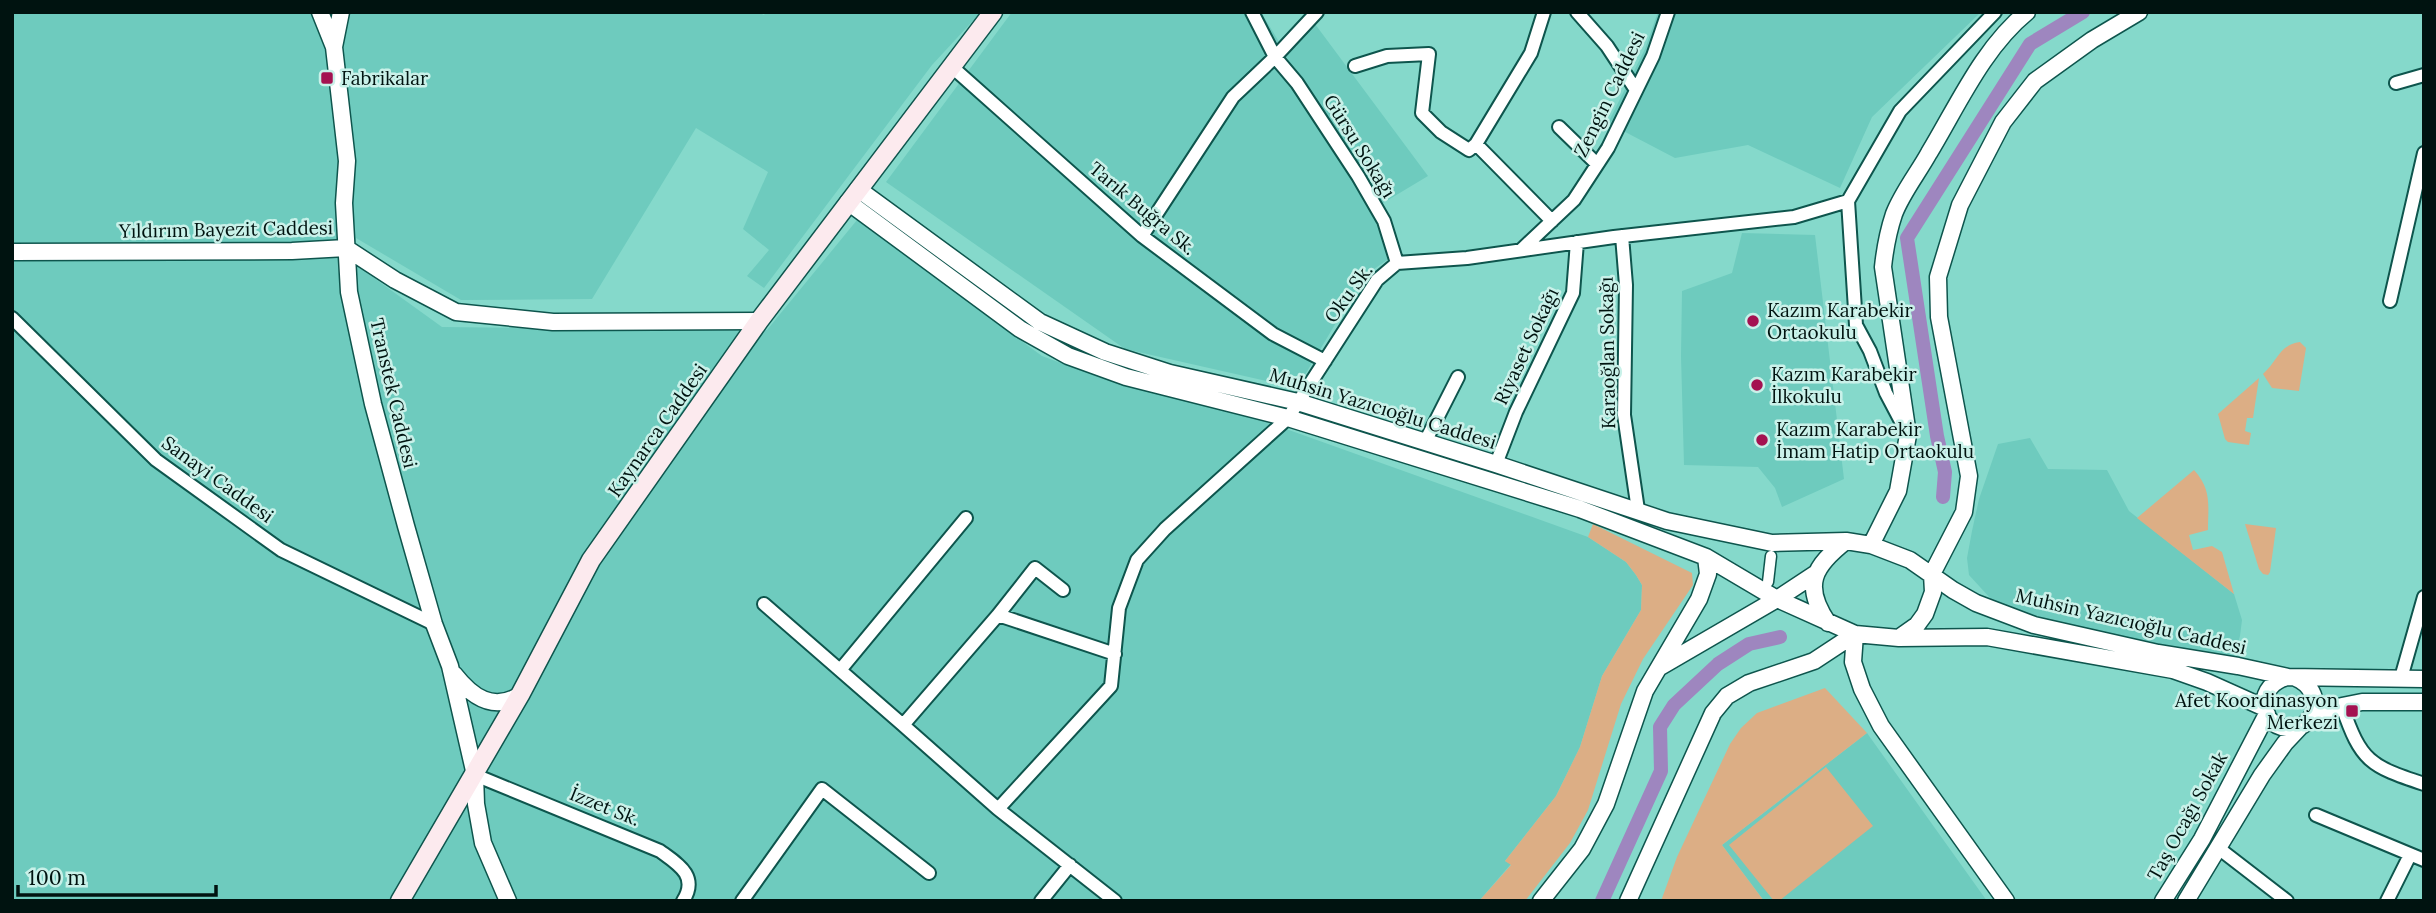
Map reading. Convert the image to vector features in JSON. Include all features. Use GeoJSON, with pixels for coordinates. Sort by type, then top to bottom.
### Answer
{"type":"FeatureCollection","features":[{"type":"Feature","properties":{"kind":"main road","name":"Kaynarca Caddesi"},"geometry":{"type":"LineString","coordinates":[[400,901],[520,695],[591,560],[759,321],[993,12]]}},
{"type":"Feature","properties":{"kind":"street"},"geometry":{"type":"LineString","coordinates":[[320,12],[334,47]]}},
{"type":"Feature","properties":{"kind":"street","name":"Transtek Caddesi"},"geometry":{"type":"LineString","coordinates":[[341,12],[334,47],[347,161],[345,203],[349,292],[373,404],[434,624],[450,666],[475,775],[476,804],[483,843],[508,901]]}},
{"type":"Feature","properties":{"kind":"street","name":"Gürsu Sokağı"},"geometry":{"type":"LineString","coordinates":[[1252,12],[1275,58],[1297,83],[1384,221],[1397,263]]}},
{"type":"Feature","properties":{"kind":"street"},"geometry":{"type":"LineString","coordinates":[[1142,236],[1233,97],[1275,58],[1317,12]]}},
{"type":"Feature","properties":{"kind":"street"},"geometry":{"type":"LineString","coordinates":[[1355,66],[1387,56],[1429,54],[1423,113],[1441,132],[1469,150],[1476,144],[1531,53],[1544,12]]}},
{"type":"Feature","properties":{"kind":"street"},"geometry":{"type":"LineString","coordinates":[[1577,12],[1607,46],[1636,90]]}},
{"type":"Feature","properties":{"kind":"street","name":"Zengin Caddesi"},"geometry":{"type":"LineString","coordinates":[[1521,250],[1574,200],[1608,148],[1653,56],[1668,12]]}},
{"type":"Feature","properties":{"kind":"street"},"geometry":{"type":"LineString","coordinates":[[1908,435],[1856,325],[1849,201],[1900,111],[1995,12]]}},
{"type":"Feature","properties":{"kind":"street"},"geometry":{"type":"LineString","coordinates":[[1871,545],[1898,491],[1908,435],[1883,267],[1885,243],[1895,211],[1978,72],[2011,25],[2027,12]]}},
{"type":"Feature","properties":{"kind":"street"},"geometry":{"type":"LineString","coordinates":[[1899,638],[1917,625],[1925,614],[1933,592],[1932,574],[1964,512],[1969,476],[1939,317],[1938,277],[1960,205],[2003,122],[2035,81],[2070,55],[2139,12]]}},
{"type":"Feature","properties":{"kind":"street","name":"Tarık Buğra Sk."},"geometry":{"type":"LineString","coordinates":[[951,66],[1142,236],[1273,334],[1325,361]]}},
{"type":"Feature","properties":{"kind":"street"},"geometry":{"type":"LineString","coordinates":[[2396,83],[2424,75]]}},
{"type":"Feature","properties":{"kind":"street"},"geometry":{"type":"LineString","coordinates":[[1559,127],[1597,164]]}},
{"type":"Feature","properties":{"kind":"street"},"geometry":{"type":"LineString","coordinates":[[1476,144],[1552,221]]}},
{"type":"Feature","properties":{"kind":"street"},"geometry":{"type":"LineString","coordinates":[[2390,301],[2421,177],[2424,153]]}},
{"type":"Feature","properties":{"kind":"street","name":"Muhsin Yazıcıoğlu Caddesi"},"geometry":{"type":"LineString","coordinates":[[853,195],[1040,322],[1105,352],[1157,369],[1298,402],[1667,521],[1772,543],[1846,541],[1871,545],[1894,552],[1976,603],[2034,625],[2158,653],[2292,678],[2424,679]]}},
{"type":"Feature","properties":{"kind":"street","name":"Muhsin Yazıcıoğlu Caddesi"},"geometry":{"type":"LineString","coordinates":[[853,195],[1020,329],[1068,356],[1126,377],[1288,418],[1580,509],[1706,557],[1777,599],[1855,634],[1899,638],[1987,637],[2173,670],[2207,682],[2266,711]]}},
{"type":"Feature","properties":{"kind":"street","name":"Oku Sk."},"geometry":{"type":"LineString","coordinates":[[998,809],[1111,686],[1119,608],[1137,560],[1165,529],[1288,418],[1377,280],[1397,263],[1466,258],[1622,236],[1794,218],[1849,201]]}},
{"type":"Feature","properties":{"kind":"street","name":"Karaoğlan Sokağı"},"geometry":{"type":"LineString","coordinates":[[1622,236],[1626,285],[1624,415],[1638,510]]}},
{"type":"Feature","properties":{"kind":"street","name":"Riyaset Sokağı"},"geometry":{"type":"LineString","coordinates":[[1496,464],[1516,412],[1573,293],[1577,242]]}},
{"type":"Feature","properties":{"kind":"street","name":"Yıldırım Bayezit Caddesi"},"geometry":{"type":"LineString","coordinates":[[12,252],[292,251],[346,248],[396,280],[456,312],[553,322],[759,321]]}},
{"type":"Feature","properties":{"kind":"street","name":"Sanayi Caddesi"},"geometry":{"type":"LineString","coordinates":[[12,318],[156,460],[281,550],[434,624]]}},
{"type":"Feature","properties":{"kind":"street"},"geometry":{"type":"LineString","coordinates":[[1425,442],[1458,377]]}},
{"type":"Feature","properties":{"kind":"street"},"geometry":{"type":"LineString","coordinates":[[841,669],[966,518]]}},
{"type":"Feature","properties":{"kind":"street"},"geometry":{"type":"LineString","coordinates":[[1828,623],[1816,599],[1815,574],[1829,554],[1846,541]]}},
{"type":"Feature","properties":{"kind":"street"},"geometry":{"type":"LineString","coordinates":[[1768,582],[1771,556]]}},
{"type":"Feature","properties":{"kind":"street"},"geometry":{"type":"LineString","coordinates":[[1541,901],[1582,849],[1606,804],[1636,714],[1657,669],[1699,598],[1708,574],[1706,557]]}},
{"type":"Feature","properties":{"kind":"street"},"geometry":{"type":"LineString","coordinates":[[903,725],[1035,568],[1063,590]]}},
{"type":"Feature","properties":{"kind":"street"},"geometry":{"type":"LineString","coordinates":[[1657,669],[1815,574]]}},
{"type":"Feature","properties":{"kind":"street"},"geometry":{"type":"LineString","coordinates":[[2401,678],[2424,597]]}},
{"type":"Feature","properties":{"kind":"street"},"geometry":{"type":"LineString","coordinates":[[764,604],[998,809],[1115,901]]}},
{"type":"Feature","properties":{"kind":"street"},"geometry":{"type":"LineString","coordinates":[[998,615],[1115,654]]}},
{"type":"Feature","properties":{"kind":"street"},"geometry":{"type":"LineString","coordinates":[[1628,901],[1713,713],[1727,696],[1749,683],[1814,661],[1855,634]]}},
{"type":"Feature","properties":{"kind":"street"},"geometry":{"type":"LineString","coordinates":[[1855,634],[1853,662],[1861,690],[1881,726],[2006,901]]}},
{"type":"Feature","properties":{"kind":"street"},"geometry":{"type":"LineString","coordinates":[[450,666],[463,686],[480,698],[501,702],[510,701],[520,695]]}},
{"type":"Feature","properties":{"kind":"street"},"geometry":{"type":"LineString","coordinates":[[2306,722],[2314,709],[2314,696],[2308,685],[2292,678],[2281,679],[2269,687],[2264,701],[2266,711],[2273,722],[2280,726],[2296,728],[2342,706],[2362,702],[2424,702]]}},
{"type":"Feature","properties":{"kind":"street"},"geometry":{"type":"LineString","coordinates":[[2342,706],[2356,740],[2371,763],[2424,784]]}},
{"type":"Feature","properties":{"kind":"street","name":"Taş Ocağı Sokak"},"geometry":{"type":"LineString","coordinates":[[2186,901],[2266,711]]}},
{"type":"Feature","properties":{"kind":"street","name":"Taş Ocağı Sokak"},"geometry":{"type":"LineString","coordinates":[[2164,901],[2291,736],[2306,722]]}},
{"type":"Feature","properties":{"kind":"street","name":"İzzet Sk."},"geometry":{"type":"LineString","coordinates":[[475,775],[660,851],[680,865],[687,876],[689,890],[683,901]]}},
{"type":"Feature","properties":{"kind":"street"},"geometry":{"type":"LineString","coordinates":[[742,901],[822,789],[929,873]]}},
{"type":"Feature","properties":{"kind":"street"},"geometry":{"type":"LineString","coordinates":[[2316,816],[2424,860]]}},
{"type":"Feature","properties":{"kind":"street"},"geometry":{"type":"LineString","coordinates":[[2210,843],[2287,901]]}},
{"type":"Feature","properties":{"kind":"street"},"geometry":{"type":"LineString","coordinates":[[2387,901],[2410,855]]}},
{"type":"Feature","properties":{"kind":"street"},"geometry":{"type":"LineString","coordinates":[[1041,901],[1069,865]]}},
{"type":"Feature","properties":{"kind":"shaded area"},"geometry":{"type":"Polygon","coordinates":[[[12,12],[757,12],[764,15],[766,12],[981,12],[932,65],[764,288],[747,276],[769,250],[743,229],[768,172],[696,128],[592,299],[461,300],[356,238],[356,265],[442,327],[767,330],[857,220],[1042,356],[1101,378],[1264,421],[1588,537],[1626,562],[1636,575],[1642,585],[1641,610],[1602,676],[1580,747],[1556,796],[1505,861],[1511,864],[1479,901],[12,901],[12,12]]]}},
{"type":"Feature","properties":{"kind":"shaded area"},"geometry":{"type":"Polygon","coordinates":[[[1012,12],[1261,12],[1287,55],[1315,24],[1428,176],[1383,203],[1400,251],[1364,276],[1297,388],[1125,349],[886,182],[1012,12]]]}},
{"type":"Feature","properties":{"kind":"shaded area"},"geometry":{"type":"Polygon","coordinates":[[[1658,12],[1981,12],[1872,117],[1840,188],[1748,145],[1675,158],[1608,123],[1645,49],[1658,12]]]}},
{"type":"Feature","properties":{"kind":"shaded area"},"geometry":{"type":"Polygon","coordinates":[[[1742,233],[1815,235],[1844,479],[1782,507],[1775,488],[1758,467],[1684,465],[1682,291],[1732,273],[1742,233]]]}},
{"type":"Feature","properties":{"kind":"shaded area"},"geometry":{"type":"Polygon","coordinates":[[[2300,342],[2306,348],[2299,391],[2272,388],[2263,374],[2287,346],[2300,342]]]}},
{"type":"Feature","properties":{"kind":"shaded area"},"geometry":{"type":"Polygon","coordinates":[[[2259,378],[2253,418],[2247,418],[2245,431],[2251,433],[2249,445],[2228,442],[2218,414],[2259,378]]]}},
{"type":"Feature","properties":{"kind":"shaded area"},"geometry":{"type":"Polygon","coordinates":[[[2030,438],[2048,469],[2107,470],[2129,511],[2234,594],[2242,620],[2231,665],[2021,611],[1991,599],[1969,575],[1967,558],[1979,499],[1998,444],[2030,438]]]}},
{"type":"Feature","properties":{"kind":"shaded area"},"geometry":{"type":"Polygon","coordinates":[[[2194,470],[2204,484],[2208,498],[2208,530],[2189,535],[2193,550],[2212,546],[2222,552],[2234,594],[2137,518],[2194,470]]]}},
{"type":"Feature","properties":{"kind":"shaded area"},"geometry":{"type":"Polygon","coordinates":[[[1593,524],[1692,573],[1693,585],[1643,659],[1621,704],[1588,810],[1570,843],[1525,901],[1479,901],[1511,865],[1505,861],[1556,796],[1580,747],[1602,676],[1641,610],[1642,585],[1626,562],[1588,537],[1593,524]]]}},
{"type":"Feature","properties":{"kind":"shaded area"},"geometry":{"type":"Polygon","coordinates":[[[2245,524],[2276,528],[2268,575],[2259,569],[2245,524]]]}},
{"type":"Feature","properties":{"kind":"shaded area"},"geometry":{"type":"Polygon","coordinates":[[[1825,688],[1867,733],[1722,845],[1764,901],[1661,901],[1677,857],[1730,744],[1741,728],[1757,713],[1825,688]]]}},
{"type":"Feature","properties":{"kind":"shaded area"},"geometry":{"type":"Polygon","coordinates":[[[1867,733],[1987,901],[1764,901],[1722,845],[1867,733]]]}},
{"type":"Feature","properties":{"kind":"shaded area"},"geometry":{"type":"Polygon","coordinates":[[[1826,767],[1873,826],[1779,901],[1774,901],[1729,845],[1826,767]]]}},
{"type":"Feature","properties":{"kind":"waterway"},"geometry":{"type":"LineString","coordinates":[[1943,497],[1945,472],[1937,436],[1907,238],[2030,44],[2083,12]]}},
{"type":"Feature","properties":{"kind":"waterway"},"geometry":{"type":"LineString","coordinates":[[1602,901],[1661,771],[1660,727],[1674,705],[1718,664],[1749,644],[1780,637]]}},
{"type":"Feature","properties":{"kind":"place","name":"Fabrikalar"},"geometry":{"type":"Point","coordinates":[327,78]}},
{"type":"Feature","properties":{"kind":"place","name":"Kazım Karabekir Ortaokulu"},"geometry":{"type":"Point","coordinates":[1753,321]}},
{"type":"Feature","properties":{"kind":"place","name":"Kazım Karabekir İlkokulu"},"geometry":{"type":"Point","coordinates":[1757,385]}},
{"type":"Feature","properties":{"kind":"place","name":"Kazım Karabekir İmam Hatip Ortaokulu"},"geometry":{"type":"Point","coordinates":[1762,440]}},
{"type":"Feature","properties":{"kind":"place","name":"Afet Koordinasyon Merkezi"},"geometry":{"type":"Point","coordinates":[2352,711]}}]}
